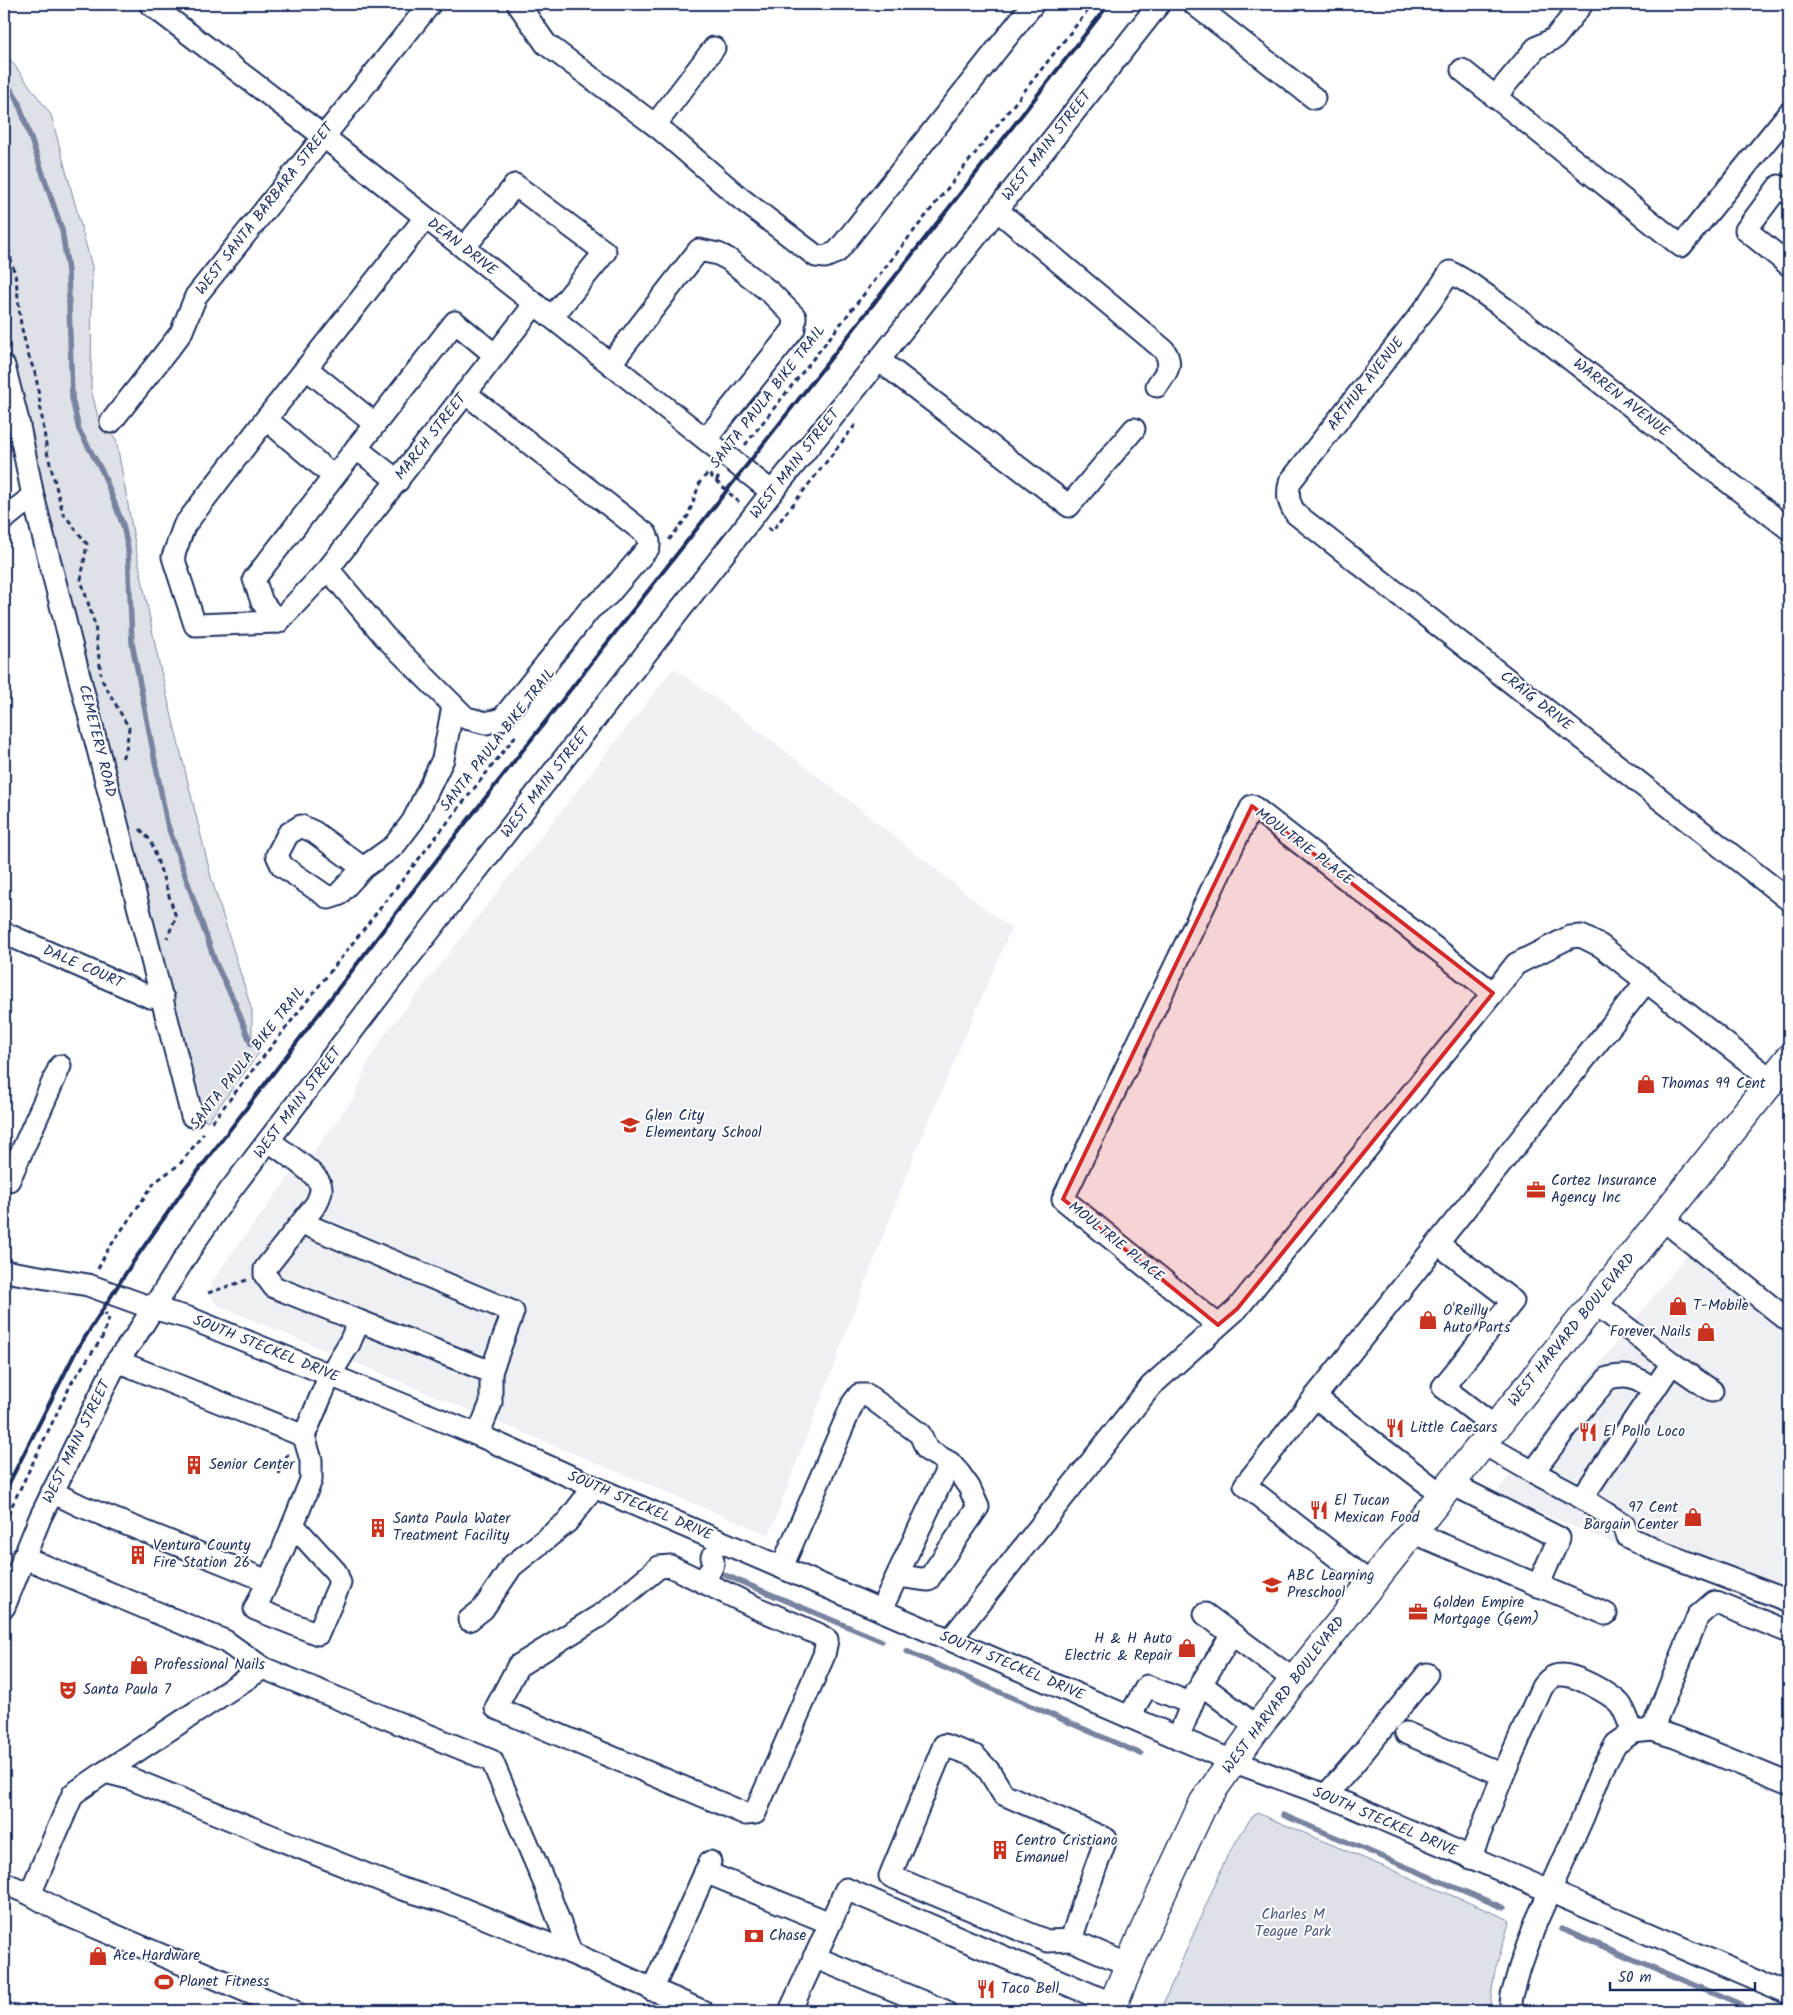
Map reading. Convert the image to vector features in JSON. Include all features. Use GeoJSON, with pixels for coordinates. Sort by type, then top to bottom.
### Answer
{"type":"FeatureCollection","features":[{"type":"Feature","properties":{"kind":"main road","name":"WEST HARVARD BOULEVARD"},"geometry":{"type":"LineString","coordinates":[[1111,2008],[1204,1802],[1257,1727],[1789,1059]]}},
{"type":"Feature","properties":{"kind":"street","name":"DEAN DRIVE"},"geometry":{"type":"LineString","coordinates":[[150,4],[172,11],[425,218],[772,492]]}},
{"type":"Feature","properties":{"kind":"street","name":"WEST SANTA BARBARA STREET"},"geometry":{"type":"LineString","coordinates":[[111,422],[181,332],[196,296],[430,4]]}},
{"type":"Feature","properties":{"kind":"street"},"geometry":{"type":"LineString","coordinates":[[518,4],[546,44],[655,125],[740,198],[816,256],[825,257],[837,252],[1033,4]]}},
{"type":"Feature","properties":{"kind":"street","name":"WEST MAIN STREET"},"geometry":{"type":"LineString","coordinates":[[4,1608],[23,1557],[52,1492],[117,1360],[135,1337],[214,1215],[269,1141],[772,492],[879,360],[1159,4]]}},
{"type":"Feature","properties":{"kind":"street"},"geometry":{"type":"LineString","coordinates":[[1194,4],[1314,98]]}},
{"type":"Feature","properties":{"kind":"street"},"geometry":{"type":"LineString","coordinates":[[1495,97],[1536,48],[1555,38],[1582,4]]}},
{"type":"Feature","properties":{"kind":"street"},"geometry":{"type":"LineString","coordinates":[[655,125],[714,48]]}},
{"type":"Feature","properties":{"kind":"street"},"geometry":{"type":"LineString","coordinates":[[1462,70],[1681,246],[1789,113]]}},
{"type":"Feature","properties":{"kind":"street"},"geometry":{"type":"LineString","coordinates":[[464,248],[516,185],[605,252],[552,317]]}},
{"type":"Feature","properties":{"kind":"street"},"geometry":{"type":"LineString","coordinates":[[1789,194],[1779,186],[1746,230],[1789,265]]}},
{"type":"Feature","properties":{"kind":"street"},"geometry":{"type":"LineString","coordinates":[[996,210],[1164,350],[1169,358],[1169,369],[1157,386]]}},
{"type":"Feature","properties":{"kind":"street"},"geometry":{"type":"LineString","coordinates":[[278,622],[195,625],[173,557],[184,526],[425,218]]}},
{"type":"Feature","properties":{"kind":"street"},"geometry":{"type":"LineString","coordinates":[[611,363],[699,250],[728,259],[771,293],[795,317],[794,329],[706,438]]}},
{"type":"Feature","properties":{"kind":"street","name":"ARTHUR AVENUE"},"geometry":{"type":"LineString","coordinates":[[1288,498],[1290,482],[1431,301],[1450,272]]}},
{"type":"Feature","properties":{"kind":"street","name":"WARREN AVENUE"},"geometry":{"type":"LineString","coordinates":[[1450,272],[1511,313],[1789,529]]}},
{"type":"Feature","properties":{"kind":"street","name":"MARCH STREET"},"geometry":{"type":"LineString","coordinates":[[278,622],[328,569],[535,304]]}},
{"type":"Feature","properties":{"kind":"street"},"geometry":{"type":"LineString","coordinates":[[278,622],[262,602],[254,578],[455,322],[495,355]]}},
{"type":"Feature","properties":{"kind":"street"},"geometry":{"type":"LineString","coordinates":[[879,360],[1069,506],[1134,429]]}},
{"type":"Feature","properties":{"kind":"street","name":"CEMETERY ROAD"},"geometry":{"type":"LineString","coordinates":[[4,366],[11,418],[34,496],[192,1116]]}},
{"type":"Feature","properties":{"kind":"street"},"geometry":{"type":"LineString","coordinates":[[306,368],[374,424]]}},
{"type":"Feature","properties":{"kind":"street"},"geometry":{"type":"LineString","coordinates":[[328,569],[385,637],[453,706],[466,718],[486,723],[502,719],[590,609],[608,595],[649,547],[646,534],[465,393]]}},
{"type":"Feature","properties":{"kind":"street"},"geometry":{"type":"LineString","coordinates":[[266,419],[333,476]]}},
{"type":"Feature","properties":{"kind":"street"},"geometry":{"type":"LineString","coordinates":[[356,448],[398,481]]}},
{"type":"Feature","properties":{"kind":"street"},"geometry":{"type":"LineString","coordinates":[[4,520],[34,496]]}},
{"type":"Feature","properties":{"kind":"street","name":"CRAIG DRIVE"},"geometry":{"type":"LineString","coordinates":[[1288,498],[1296,514],[1789,900]]}},
{"type":"Feature","properties":{"kind":"street"},"geometry":{"type":"LineString","coordinates":[[363,868],[394,846],[413,821],[443,759],[453,706]]}},
{"type":"Feature","properties":{"kind":"street","name":"MOULTRIE PLACE"},"geometry":{"type":"LineString","coordinates":[[1218,1325],[1063,1199],[1252,806],[1493,993]]}},
{"type":"Feature","properties":{"kind":"street","name":"DALE COURT"},"geometry":{"type":"LineString","coordinates":[[4,933],[150,997],[163,998]]}},
{"type":"Feature","properties":{"kind":"street"},"geometry":{"type":"LineString","coordinates":[[951,1639],[1151,1386],[1237,1309],[1516,964],[1570,937],[1581,936],[1590,939],[1772,1080]]}},
{"type":"Feature","properties":{"kind":"street"},"geometry":{"type":"LineString","coordinates":[[1370,1584],[1245,1484],[1646,982]]}},
{"type":"Feature","properties":{"kind":"street"},"geometry":{"type":"LineString","coordinates":[[4,1178],[9,1180],[60,1066]]}},
{"type":"Feature","properties":{"kind":"street"},"geometry":{"type":"LineString","coordinates":[[269,1141],[315,1176],[321,1185],[321,1192],[317,1203],[265,1269],[265,1275],[274,1287],[491,1372]]}},
{"type":"Feature","properties":{"kind":"street"},"geometry":{"type":"LineString","coordinates":[[1661,1218],[1789,1322]]}},
{"type":"Feature","properties":{"kind":"street"},"geometry":{"type":"LineString","coordinates":[[302,1223],[513,1312],[491,1372],[491,1403],[478,1435]]}},
{"type":"Feature","properties":{"kind":"street"},"geometry":{"type":"LineString","coordinates":[[1438,1244],[1513,1302],[1443,1387],[1489,1435],[1533,1472],[1582,1498],[1624,1526],[1628,1537],[1657,1551],[1789,1601]]}},
{"type":"Feature","properties":{"kind":"street","name":"SOUTH STECKEL DRIVE"},"geometry":{"type":"LineString","coordinates":[[4,1271],[88,1285],[152,1308],[188,1318],[330,1375],[478,1435],[594,1487],[710,1564],[782,1567],[1232,1762],[1326,1795],[1789,1994]]}},
{"type":"Feature","properties":{"kind":"street"},"geometry":{"type":"LineString","coordinates":[[1594,1303],[1712,1391]]}},
{"type":"Feature","properties":{"kind":"street"},"geometry":{"type":"LineString","coordinates":[[299,1444],[330,1375],[348,1344],[358,1321]]}},
{"type":"Feature","properties":{"kind":"street"},"geometry":{"type":"LineString","coordinates":[[117,1360],[161,1378],[299,1444],[311,1460],[311,1480],[293,1525],[255,1608],[318,1634],[340,1582],[336,1572],[293,1525]]}},
{"type":"Feature","properties":{"kind":"street"},"geometry":{"type":"LineString","coordinates":[[1582,1498],[1672,1363]]}},
{"type":"Feature","properties":{"kind":"street"},"geometry":{"type":"LineString","coordinates":[[1533,1472],[1608,1378],[1628,1375],[1640,1379],[1654,1389]]}},
{"type":"Feature","properties":{"kind":"street"},"geometry":{"type":"LineString","coordinates":[[782,1567],[853,1403],[859,1395],[868,1395],[920,1434],[927,1450],[950,1463],[960,1473],[978,1507],[928,1580],[898,1576]]}},
{"type":"Feature","properties":{"kind":"street"},"geometry":{"type":"LineString","coordinates":[[1315,1397],[1446,1489],[1559,1538],[1538,1586]]}},
{"type":"Feature","properties":{"kind":"street"},"geometry":{"type":"LineString","coordinates":[[881,1610],[928,1506],[950,1463]]}},
{"type":"Feature","properties":{"kind":"street"},"geometry":{"type":"LineString","coordinates":[[469,1620],[483,1609],[512,1566],[568,1522],[594,1487]]}},
{"type":"Feature","properties":{"kind":"street"},"geometry":{"type":"LineString","coordinates":[[52,1492],[81,1506],[268,1581]]}},
{"type":"Feature","properties":{"kind":"street"},"geometry":{"type":"LineString","coordinates":[[1412,1532],[1606,1614]]}},
{"type":"Feature","properties":{"kind":"street"},"geometry":{"type":"LineString","coordinates":[[23,1557],[224,1641],[263,1668],[492,1762],[547,1889],[571,1953]]}},
{"type":"Feature","properties":{"kind":"street"},"geometry":{"type":"LineString","coordinates":[[710,1564],[757,1608],[818,1634],[827,1640],[824,1655],[755,1813],[746,1814],[496,1708],[518,1666],[604,1613],[659,1567],[710,1564]]}},
{"type":"Feature","properties":{"kind":"street"},"geometry":{"type":"LineString","coordinates":[[1643,1731],[1698,1616],[1714,1602],[1789,1632]]}},
{"type":"Feature","properties":{"kind":"street"},"geometry":{"type":"LineString","coordinates":[[1205,1614],[1294,1680]]}},
{"type":"Feature","properties":{"kind":"street"},"geometry":{"type":"LineString","coordinates":[[1178,1738],[1190,1703],[1232,1634]]}},
{"type":"Feature","properties":{"kind":"street"},"geometry":{"type":"LineString","coordinates":[[30,1894],[73,1794],[263,1668]]}},
{"type":"Feature","properties":{"kind":"street"},"geometry":{"type":"LineString","coordinates":[[1326,1795],[1427,1674]]}},
{"type":"Feature","properties":{"kind":"street"},"geometry":{"type":"LineString","coordinates":[[1470,1858],[1503,1775],[1542,1687],[1551,1677],[1562,1675],[1587,1683],[1609,1694],[1643,1731]]}},
{"type":"Feature","properties":{"kind":"street"},"geometry":{"type":"LineString","coordinates":[[1200,1684],[1257,1727]]}},
{"type":"Feature","properties":{"kind":"street"},"geometry":{"type":"LineString","coordinates":[[1129,1717],[1147,1686],[1190,1703]]}},
{"type":"Feature","properties":{"kind":"street"},"geometry":{"type":"LineString","coordinates":[[1510,2011],[1520,1968],[1549,1891],[1583,1817],[1602,1769],[1616,1744],[1643,1731],[1675,1737],[1789,1784]]}},
{"type":"Feature","properties":{"kind":"street"},"geometry":{"type":"LineString","coordinates":[[1406,1733],[1503,1775]]}},
{"type":"Feature","properties":{"kind":"street"},"geometry":{"type":"LineString","coordinates":[[1071,1940],[1084,1897],[1106,1839],[1003,1794],[989,1771],[976,1756],[944,1745],[890,1876],[1047,1941],[1071,1940],[1129,1965]]}},
{"type":"Feature","properties":{"kind":"street"},"geometry":{"type":"LineString","coordinates":[[105,1772],[129,1778],[402,1889],[446,1902],[571,1953],[702,2011]]}},
{"type":"Feature","properties":{"kind":"street"},"geometry":{"type":"LineString","coordinates":[[652,1990],[708,1866],[830,1922]]}},
{"type":"Feature","properties":{"kind":"street"},"geometry":{"type":"LineString","coordinates":[[4,1883],[30,1894],[67,1915],[293,2011]]}},
{"type":"Feature","properties":{"kind":"street"},"geometry":{"type":"LineString","coordinates":[[790,2011],[846,1889],[1111,2008]]}},
{"type":"Feature","properties":{"kind":"street"},"geometry":{"type":"LineString","coordinates":[[814,1957],[945,2011]]}},
{"type":"Feature","properties":{"kind":"path","name":"SANTA PAULA BIKE TRAIL"},"geometry":{"type":"LineString","coordinates":[[664,547],[688,516],[700,482],[708,473],[716,481],[1093,4]]}},
{"type":"Feature","properties":{"kind":"path"},"geometry":{"type":"LineString","coordinates":[[4,231],[16,279],[21,325],[36,376],[47,452],[63,513],[87,544],[81,580],[95,625],[102,678],[128,728],[126,750],[118,764]]}},
{"type":"Feature","properties":{"kind":"path","name":"SANTA PAULA BIKE TRAIL"},"geometry":{"type":"LineString","coordinates":[[88,1285],[106,1251],[155,1182],[180,1164],[522,727]]}},
{"type":"Feature","properties":{"kind":"path"},"geometry":{"type":"LineString","coordinates":[[139,828],[151,841],[176,917],[155,968]]}},
{"type":"Feature","properties":{"kind":"path"},"geometry":{"type":"LineString","coordinates":[[208,1293],[265,1275]]}},
{"type":"Feature","properties":{"kind":"path"},"geometry":{"type":"LineString","coordinates":[[4,1522],[72,1382],[102,1338],[109,1318],[107,1314],[101,1311]]}},
{"type":"Feature","properties":{"kind":"path"},"geometry":{"type":"LineString","coordinates":[[279,1474],[285,1458],[299,1444]]}},
{"type":"Feature","properties":{"kind":"highlighted area"},"geometry":{"type":"Polygon","coordinates":[[[1252,806],[1493,993],[1237,1309],[1218,1325],[1063,1199],[1252,806]]]}},
{"type":"Feature","properties":{"kind":"shaded area","name":"Glen City Elementary School"},"geometry":{"type":"Polygon","coordinates":[[[674,668],[800,762],[1011,929],[915,1153],[769,1535],[219,1306],[213,1300],[210,1291],[212,1282],[229,1257],[293,1172],[297,1173],[354,1098],[368,1062],[383,1037],[674,668]]]}},
{"type":"Feature","properties":{"kind":"shaded area"},"geometry":{"type":"Polygon","coordinates":[[[1692,1248],[1789,1328],[1789,1617],[1495,1494],[1692,1248]]]}},
{"type":"Feature","properties":{"kind":"green space"},"geometry":{"type":"Polygon","coordinates":[[[4,51],[51,115],[92,267],[91,389],[99,421],[116,439],[158,659],[211,877],[252,1011],[252,1037],[259,1053],[208,1121],[202,1120],[4,332],[4,51]]]}},
{"type":"Feature","properties":{"kind":"green space","name":"Charles M Teague Park"},"geometry":{"type":"Polygon","coordinates":[[[1257,1813],[1510,1920],[1495,1971],[1489,2011],[1160,2011],[1228,1854],[1251,1818],[1257,1813]]]}},
{"type":"Feature","properties":{"kind":"waterway"},"geometry":{"type":"LineString","coordinates":[[4,79],[18,101],[62,230],[68,271],[72,398],[79,430],[103,473],[123,525],[128,549],[132,643],[167,823],[216,964],[235,1003],[251,1044]]}},
{"type":"Feature","properties":{"kind":"waterway"},"geometry":{"type":"LineString","coordinates":[[725,1575],[882,1641]]}},
{"type":"Feature","properties":{"kind":"waterway"},"geometry":{"type":"LineString","coordinates":[[906,1651],[1141,1754]]}},
{"type":"Feature","properties":{"kind":"waterway"},"geometry":{"type":"LineString","coordinates":[[1283,1815],[1504,1908]]}},
{"type":"Feature","properties":{"kind":"waterway"},"geometry":{"type":"LineString","coordinates":[[1561,1929],[1757,2011]]}},
{"type":"Feature","properties":{"kind":"railway"},"geometry":{"type":"LineString","coordinates":[[4,1493],[75,1353],[131,1265],[185,1188],[446,848],[1109,4]]}},
{"type":"Feature","properties":{"kind":"place","name":"Thomas 99 Cent"},"geometry":{"type":"Point","coordinates":[1646,1084]}},
{"type":"Feature","properties":{"kind":"place","name":"Glen City Elementary School"},"geometry":{"type":"Point","coordinates":[630,1125]}},
{"type":"Feature","properties":{"kind":"place","name":"Cortez Insurance Agency Inc"},"geometry":{"type":"Point","coordinates":[1536,1190]}},
{"type":"Feature","properties":{"kind":"place","name":"T-Mobile"},"geometry":{"type":"Point","coordinates":[1678,1306]}},
{"type":"Feature","properties":{"kind":"place","name":"O'Reilly Auto Parts"},"geometry":{"type":"Point","coordinates":[1428,1320]}},
{"type":"Feature","properties":{"kind":"place","name":"Forever Nails"},"geometry":{"type":"Point","coordinates":[1706,1332]}},
{"type":"Feature","properties":{"kind":"place","name":"Little Caesars"},"geometry":{"type":"Point","coordinates":[1395,1428]}},
{"type":"Feature","properties":{"kind":"place","name":"El Pollo Loco"},"geometry":{"type":"Point","coordinates":[1588,1432]}},
{"type":"Feature","properties":{"kind":"place","name":"Senior Center"},"geometry":{"type":"Point","coordinates":[194,1465]}},
{"type":"Feature","properties":{"kind":"place","name":"El Tucan Mexican Food"},"geometry":{"type":"Point","coordinates":[1319,1510]}},
{"type":"Feature","properties":{"kind":"place","name":"97 Cent Bargain Center"},"geometry":{"type":"Point","coordinates":[1693,1517]}},
{"type":"Feature","properties":{"kind":"place","name":"Santa Paula Water Treatment Facility"},"geometry":{"type":"Point","coordinates":[378,1528]}},
{"type":"Feature","properties":{"kind":"place","name":"Ventura County Fire Station 26"},"geometry":{"type":"Point","coordinates":[138,1555]}},
{"type":"Feature","properties":{"kind":"place","name":"ABC Learning Preschool"},"geometry":{"type":"Point","coordinates":[1272,1585]}},
{"type":"Feature","properties":{"kind":"place","name":"Golden Empire Mortgage (Gem)"},"geometry":{"type":"Point","coordinates":[1418,1612]}},
{"type":"Feature","properties":{"kind":"place","name":"H & H Auto Electric & Repair"},"geometry":{"type":"Point","coordinates":[1187,1648]}},
{"type":"Feature","properties":{"kind":"place","name":"Professional Nails"},"geometry":{"type":"Point","coordinates":[139,1665]}},
{"type":"Feature","properties":{"kind":"place","name":"Santa Paula 7"},"geometry":{"type":"Point","coordinates":[68,1690]}},
{"type":"Feature","properties":{"kind":"place","name":"Centro Cristiano Emanuel"},"geometry":{"type":"Point","coordinates":[1000,1850]}},
{"type":"Feature","properties":{"kind":"place","name":"Chase"},"geometry":{"type":"Point","coordinates":[754,1936]}},
{"type":"Feature","properties":{"kind":"place","name":"Ace Hardware"},"geometry":{"type":"Point","coordinates":[98,1956]}},
{"type":"Feature","properties":{"kind":"place","name":"Planet Fitness"},"geometry":{"type":"Point","coordinates":[164,1982]}},
{"type":"Feature","properties":{"kind":"place","name":"Taco Bell"},"geometry":{"type":"Point","coordinates":[986,1989]}}]}
